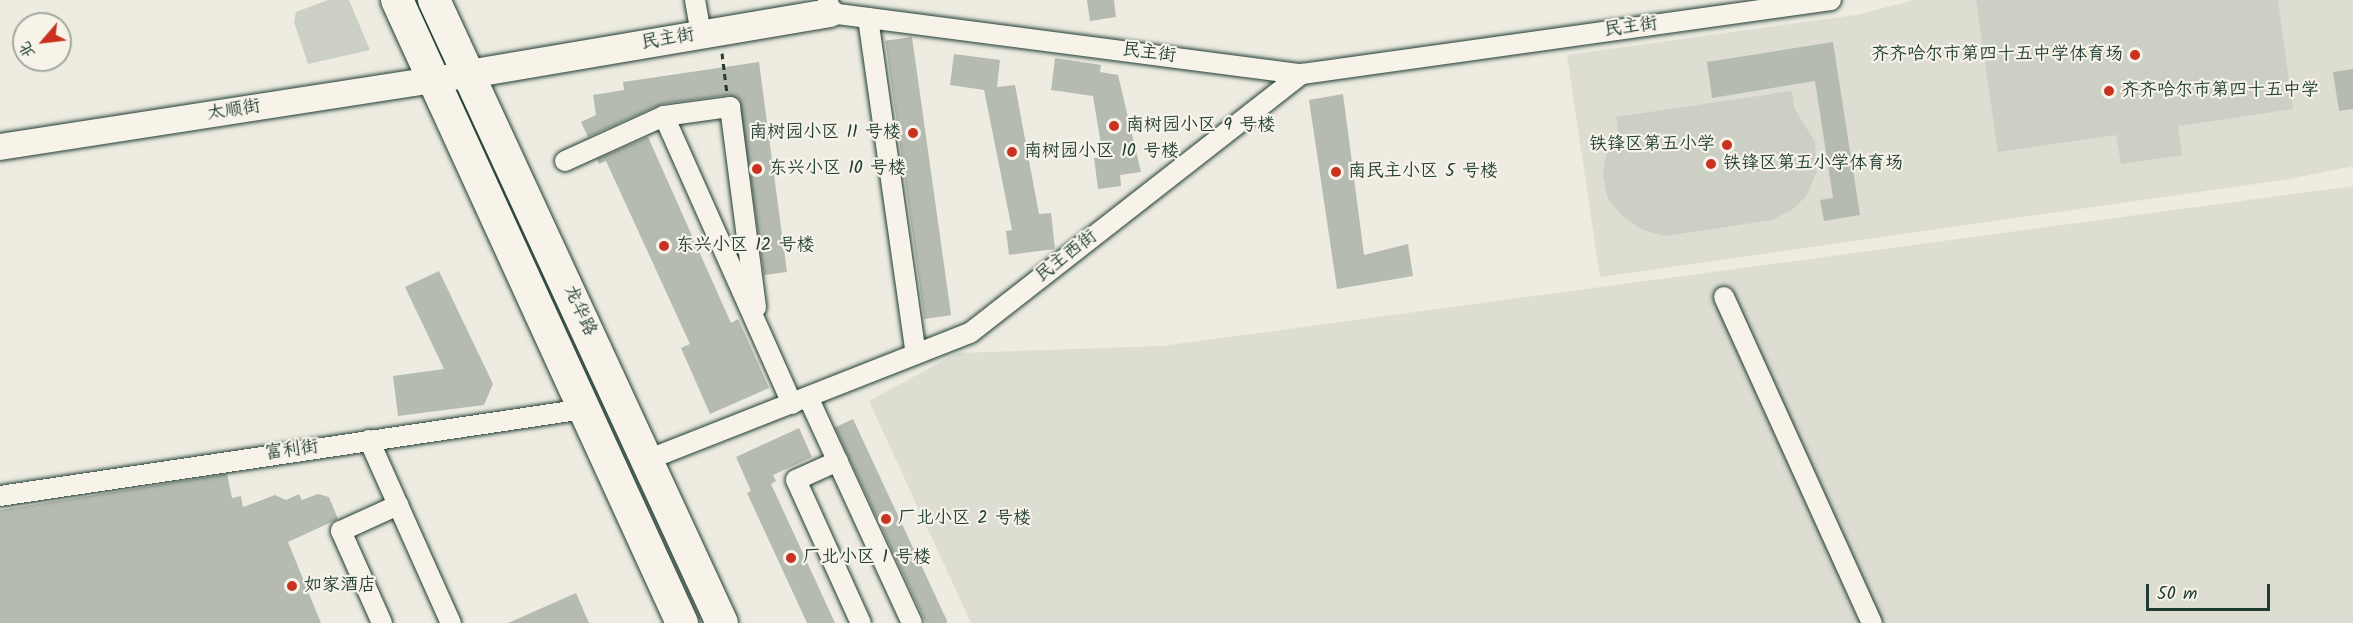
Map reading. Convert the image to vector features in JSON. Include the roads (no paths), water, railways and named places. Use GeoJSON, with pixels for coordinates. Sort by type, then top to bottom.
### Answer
{"type":"FeatureCollection","features":[{"type":"Feature","properties":{"kind":"main road","name":"龙华路"},"geometry":{"type":"LineString","coordinates":[[397,0],[682,623]]}},
{"type":"Feature","properties":{"kind":"main road","name":"龙华路"},"geometry":{"type":"LineString","coordinates":[[434,0],[722,623]]}},
{"type":"Feature","properties":{"kind":"main road","name":"民主街"},"geometry":{"type":"LineString","coordinates":[[469,74],[847,9]]}},
{"type":"Feature","properties":{"kind":"street"},"geometry":{"type":"LineString","coordinates":[[695,0],[710,33]]}},
{"type":"Feature","properties":{"kind":"street","name":"民主街"},"geometry":{"type":"LineString","coordinates":[[847,9],[1302,74],[1832,0]]}},
{"type":"Feature","properties":{"kind":"street"},"geometry":{"type":"LineString","coordinates":[[847,9],[916,354]]}},
{"type":"Feature","properties":{"kind":"street","name":"太顺街"},"geometry":{"type":"LineString","coordinates":[[0,147],[469,74]]}},
{"type":"Feature","properties":{"kind":"street","name":"民主西街"},"geometry":{"type":"LineString","coordinates":[[647,460],[970,333],[1302,74]]}},
{"type":"Feature","properties":{"kind":"street"},"geometry":{"type":"LineString","coordinates":[[565,161],[664,116],[730,107],[759,330]]}},
{"type":"Feature","properties":{"kind":"street"},"geometry":{"type":"LineString","coordinates":[[664,116],[759,330],[838,461],[912,623]]}},
{"type":"Feature","properties":{"kind":"street"},"geometry":{"type":"LineString","coordinates":[[1724,297],[1872,623]]}},
{"type":"Feature","properties":{"kind":"street","name":"富利街"},"geometry":{"type":"LineString","coordinates":[[0,496],[584,409]]}},
{"type":"Feature","properties":{"kind":"street"},"geometry":{"type":"LineString","coordinates":[[369,440],[451,623]]}},
{"type":"Feature","properties":{"kind":"street"},"geometry":{"type":"LineString","coordinates":[[838,461],[796,480],[861,623]]}},
{"type":"Feature","properties":{"kind":"street"},"geometry":{"type":"LineString","coordinates":[[382,623],[340,531],[398,505]]}},
{"type":"Feature","properties":{"kind":"place","name":"齐齐哈尔市第四十五中学体育场"},"geometry":{"type":"Point","coordinates":[2135,55]}},
{"type":"Feature","properties":{"kind":"place","name":"齐齐哈尔市第四十五中学"},"geometry":{"type":"Point","coordinates":[2109,91]}},
{"type":"Feature","properties":{"kind":"place","name":"南树园小区 9 号楼"},"geometry":{"type":"Point","coordinates":[1114,126]}},
{"type":"Feature","properties":{"kind":"place","name":"南树园小区 11 号楼"},"geometry":{"type":"Point","coordinates":[913,133]}},
{"type":"Feature","properties":{"kind":"place","name":"铁锋区第五小学"},"geometry":{"type":"Point","coordinates":[1727,145]}},
{"type":"Feature","properties":{"kind":"place","name":"南树园小区 10 号楼"},"geometry":{"type":"Point","coordinates":[1012,152]}},
{"type":"Feature","properties":{"kind":"place","name":"铁锋区第五小学体育场"},"geometry":{"type":"Point","coordinates":[1711,164]}},
{"type":"Feature","properties":{"kind":"place","name":"东兴小区 10 号楼"},"geometry":{"type":"Point","coordinates":[757,169]}},
{"type":"Feature","properties":{"kind":"place","name":"南民主小区 5 号楼"},"geometry":{"type":"Point","coordinates":[1336,172]}},
{"type":"Feature","properties":{"kind":"place","name":"东兴小区 12 号楼"},"geometry":{"type":"Point","coordinates":[664,246]}},
{"type":"Feature","properties":{"kind":"place","name":"厂北小区 2 号楼"},"geometry":{"type":"Point","coordinates":[886,519]}},
{"type":"Feature","properties":{"kind":"place","name":"厂北小区 1 号楼"},"geometry":{"type":"Point","coordinates":[791,558]}},
{"type":"Feature","properties":{"kind":"place","name":"如家酒店"},"geometry":{"type":"Point","coordinates":[292,586]}}]}
